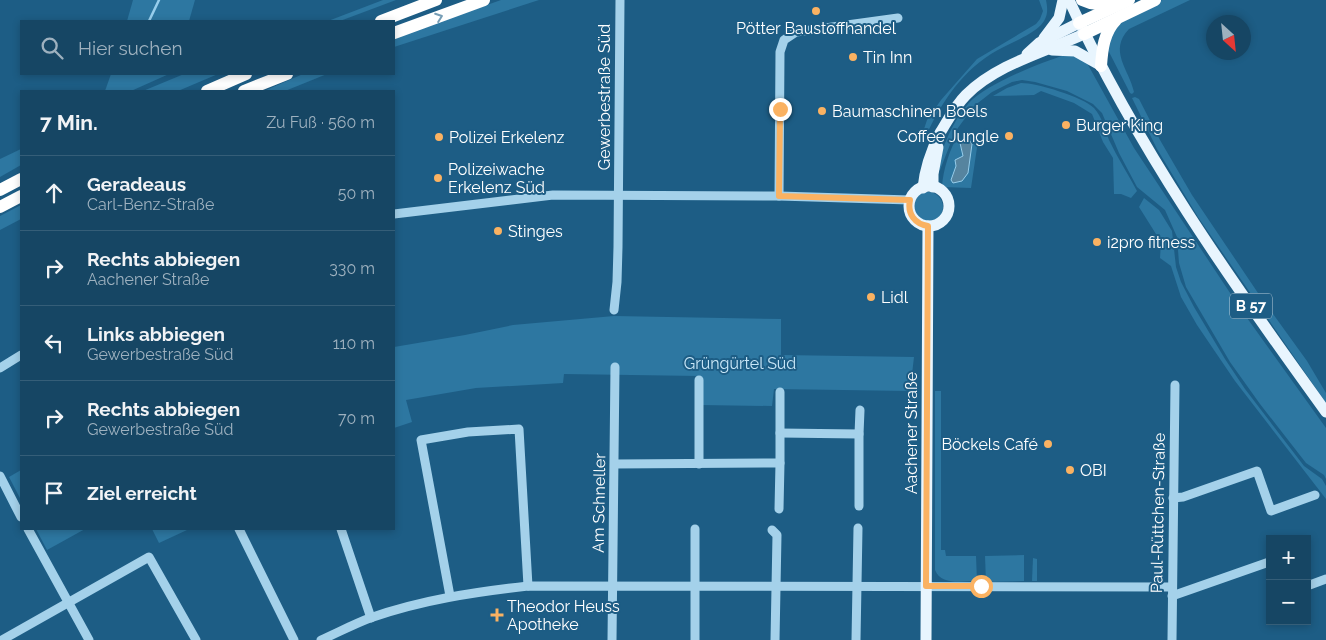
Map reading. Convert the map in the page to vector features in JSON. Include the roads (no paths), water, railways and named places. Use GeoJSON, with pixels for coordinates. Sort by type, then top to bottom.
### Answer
{"type":"FeatureCollection","features":[{"type":"Feature","properties":{"kind":"highway"},"geometry":{"type":"LineString","coordinates":[[384,20],[436,0]]}},
{"type":"Feature","properties":{"kind":"highway"},"geometry":{"type":"LineString","coordinates":[[395,33],[484,0]]}},
{"type":"Feature","properties":{"kind":"highway"},"geometry":{"type":"LineString","coordinates":[[1082,0],[1119,11]]}},
{"type":"Feature","properties":{"kind":"highway"},"geometry":{"type":"LineString","coordinates":[[1102,66],[1103,49],[1108,32],[1119,11],[1129,0]]}},
{"type":"Feature","properties":{"kind":"highway"},"geometry":{"type":"LineString","coordinates":[[1082,28],[1119,11],[1155,0]]}},
{"type":"Feature","properties":{"kind":"highway"},"geometry":{"type":"LineString","coordinates":[[208,90],[244,75]]}},
{"type":"Feature","properties":{"kind":"highway"},"geometry":{"type":"LineString","coordinates":[[247,90],[284,75]]}},
{"type":"Feature","properties":{"kind":"highway"},"geometry":{"type":"LineString","coordinates":[[0,190],[20,180]]}},
{"type":"Feature","properties":{"kind":"highway"},"geometry":{"type":"LineString","coordinates":[[0,207],[20,197]]}},
{"type":"Feature","properties":{"kind":"main road"},"geometry":{"type":"LineString","coordinates":[[1042,47],[1058,18],[1063,0]]}},
{"type":"Feature","properties":{"kind":"main road","name":"B 57"},"geometry":{"type":"LineString","coordinates":[[1069,0],[1102,66],[1142,138],[1203,237],[1326,412]]}},
{"type":"Feature","properties":{"kind":"main road"},"geometry":{"type":"LineString","coordinates":[[928,187],[933,174],[940,134],[955,108],[966,95],[981,83],[1042,47],[1082,28]]}},
{"type":"Feature","properties":{"kind":"main road"},"geometry":{"type":"LineString","coordinates":[[1042,47],[1075,52],[1102,66]]}},
{"type":"Feature","properties":{"kind":"main road"},"geometry":{"type":"LineString","coordinates":[[928,187],[941,191],[947,198],[948,211],[941,222],[928,226],[922,225],[913,219],[910,212],[910,200],[915,192],[928,187]]}},
{"type":"Feature","properties":{"kind":"main road","name":"Aachener Straße"},"geometry":{"type":"LineString","coordinates":[[926,640],[928,226]]}},
{"type":"Feature","properties":{"kind":"street","name":"Gewerbestraße Süd"},"geometry":{"type":"LineString","coordinates":[[614,310],[617,282],[619,195],[620,0]]}},
{"type":"Feature","properties":{"kind":"street"},"geometry":{"type":"LineString","coordinates":[[779,196],[780,52],[784,40],[796,32],[898,18]]}},
{"type":"Feature","properties":{"kind":"street"},"geometry":{"type":"LineString","coordinates":[[395,214],[553,195],[779,196],[910,200]]}},
{"type":"Feature","properties":{"kind":"street"},"geometry":{"type":"LineString","coordinates":[[0,368],[20,356]]}},
{"type":"Feature","properties":{"kind":"street","name":"Am Schneller"},"geometry":{"type":"LineString","coordinates":[[612,640],[616,367]]}},
{"type":"Feature","properties":{"kind":"street"},"geometry":{"type":"LineString","coordinates":[[698,464],[699,380]]}},
{"type":"Feature","properties":{"kind":"street","name":"Paul-Rüttchen-Straße"},"geometry":{"type":"LineString","coordinates":[[1172,640],[1175,385]]}},
{"type":"Feature","properties":{"kind":"street"},"geometry":{"type":"LineString","coordinates":[[778,509],[780,392]]}},
{"type":"Feature","properties":{"kind":"street"},"geometry":{"type":"LineString","coordinates":[[859,506],[860,410]]}},
{"type":"Feature","properties":{"kind":"street"},"geometry":{"type":"LineString","coordinates":[[450,596],[420,440],[468,432],[518,428],[528,586]]}},
{"type":"Feature","properties":{"kind":"street"},"geometry":{"type":"LineString","coordinates":[[780,433],[859,434]]}},
{"type":"Feature","properties":{"kind":"street"},"geometry":{"type":"LineString","coordinates":[[615,464],[780,463]]}},
{"type":"Feature","properties":{"kind":"street"},"geometry":{"type":"LineString","coordinates":[[1173,498],[1183,497],[1257,471],[1271,511],[1315,495]]}},
{"type":"Feature","properties":{"kind":"street"},"geometry":{"type":"LineString","coordinates":[[0,476],[20,515]]}},
{"type":"Feature","properties":{"kind":"street"},"geometry":{"type":"LineString","coordinates":[[695,528],[695,640]]}},
{"type":"Feature","properties":{"kind":"street"},"geometry":{"type":"LineString","coordinates":[[856,640],[858,528]]}},
{"type":"Feature","properties":{"kind":"street"},"geometry":{"type":"LineString","coordinates":[[29,530],[89,640]]}},
{"type":"Feature","properties":{"kind":"street"},"geometry":{"type":"LineString","coordinates":[[239,530],[294,640]]}},
{"type":"Feature","properties":{"kind":"street"},"geometry":{"type":"LineString","coordinates":[[341,530],[371,618]]}},
{"type":"Feature","properties":{"kind":"street"},"geometry":{"type":"LineString","coordinates":[[772,530],[777,535],[775,640]]}},
{"type":"Feature","properties":{"kind":"street"},"geometry":{"type":"LineString","coordinates":[[2,640],[149,557],[196,640]]}},
{"type":"Feature","properties":{"kind":"street"},"geometry":{"type":"LineString","coordinates":[[321,640],[371,618],[450,596],[528,586],[926,586],[1172,592],[1266,563]]}},
{"type":"Feature","properties":{"kind":"street"},"geometry":{"type":"LineString","coordinates":[[1311,585],[1326,579]]}},
{"type":"Feature","properties":{"kind":"waterway"},"geometry":{"type":"LineString","coordinates":[[149,20],[159,0]]}},
{"type":"Feature","properties":{"kind":"place","name":"Pötter Baustoffhandel"},"geometry":{"type":"Point","coordinates":[816,11]}},
{"type":"Feature","properties":{"kind":"place","name":"Tin Inn"},"geometry":{"type":"Point","coordinates":[853,57]}},
{"type":"Feature","properties":{"kind":"place","name":"Baumaschinen Boels"},"geometry":{"type":"Point","coordinates":[822,111]}},
{"type":"Feature","properties":{"kind":"place","name":"Burger King"},"geometry":{"type":"Point","coordinates":[1066,125]}},
{"type":"Feature","properties":{"kind":"place","name":"Coffee Jungle"},"geometry":{"type":"Point","coordinates":[1009,136]}},
{"type":"Feature","properties":{"kind":"place","name":"Polizei Erkelenz"},"geometry":{"type":"Point","coordinates":[439,137]}},
{"type":"Feature","properties":{"kind":"place","name":"Polizeiwache Erkelenz Süd"},"geometry":{"type":"Point","coordinates":[438,178]}},
{"type":"Feature","properties":{"kind":"place","name":"Stinges"},"geometry":{"type":"Point","coordinates":[498,231]}},
{"type":"Feature","properties":{"kind":"place","name":"i2pro fitness"},"geometry":{"type":"Point","coordinates":[1097,242]}},
{"type":"Feature","properties":{"kind":"place","name":"Lidl"},"geometry":{"type":"Point","coordinates":[871,297]}},
{"type":"Feature","properties":{"kind":"place","name":"Böckels Café"},"geometry":{"type":"Point","coordinates":[1048,444]}},
{"type":"Feature","properties":{"kind":"place","name":"OBI"},"geometry":{"type":"Point","coordinates":[1070,470]}},
{"type":"Feature","properties":{"kind":"place","name":"Theodor Heuss Apotheke"},"geometry":{"type":"Point","coordinates":[497,615]}},
{"type":"Feature","properties":{"kind":"park label","name":"Grüngürtel Süd"},"geometry":{"type":"Point","coordinates":[740,363]}}]}
